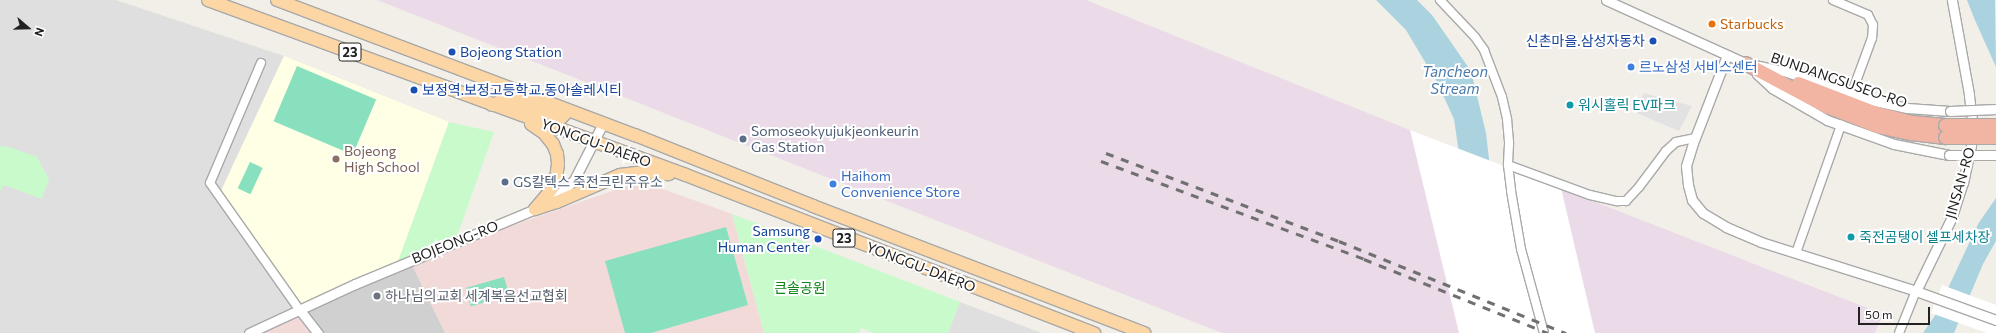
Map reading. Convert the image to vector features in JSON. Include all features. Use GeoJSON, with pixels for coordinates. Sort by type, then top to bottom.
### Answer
{"type":"FeatureCollection","features":[{"type":"Feature","properties":{"kind":"highway","name":"BUNDANGSUSEO-RO"},"geometry":{"type":"LineString","coordinates":[[1745,63],[1873,112],[1945,131],[1996,138]]}},
{"type":"Feature","properties":{"kind":"highway","name":"BUNDANGSUSEO-RO"},"geometry":{"type":"LineString","coordinates":[[1945,131],[1996,125]]}},
{"type":"Feature","properties":{"kind":"main road","name":"YONGGU-DAERO"},"geometry":{"type":"LineString","coordinates":[[208,0],[278,24],[520,116],[686,175],[1094,333]]}},
{"type":"Feature","properties":{"kind":"main road","name":"YONGGU-DAERO"},"geometry":{"type":"LineString","coordinates":[[278,0],[603,123],[1144,333]]}},
{"type":"Feature","properties":{"kind":"main road"},"geometry":{"type":"LineString","coordinates":[[492,105],[506,99],[561,118],[565,114],[562,108]]}},
{"type":"Feature","properties":{"kind":"main road"},"geometry":{"type":"LineString","coordinates":[[520,116],[544,133],[557,154],[557,171],[554,184],[551,190],[535,209]]}},
{"type":"Feature","properties":{"kind":"main road"},"geometry":{"type":"LineString","coordinates":[[535,209],[557,202],[610,178],[626,174],[644,172],[686,175]]}},
{"type":"Feature","properties":{"kind":"street"},"geometry":{"type":"LineString","coordinates":[[1440,0],[1475,37],[1484,50],[1493,71],[1507,119],[1509,144],[1508,165],[1521,249],[1544,333]]}},
{"type":"Feature","properties":{"kind":"street"},"geometry":{"type":"LineString","coordinates":[[1606,0],[1745,63],[1784,71],[1851,95],[1907,108],[1950,111],[1996,109]]}},
{"type":"Feature","properties":{"kind":"street"},"geometry":{"type":"LineString","coordinates":[[1832,0],[1868,15],[1873,25],[1872,38],[1851,95]]}},
{"type":"Feature","properties":{"kind":"street","name":"JINSAN-RO"},"geometry":{"type":"LineString","coordinates":[[1899,333],[1916,291],[1951,219],[1963,183],[1971,145],[1972,120],[1969,94],[1952,0]]}},
{"type":"Feature","properties":{"kind":"street"},"geometry":{"type":"LineString","coordinates":[[1727,55],[1695,138],[1686,166],[1688,185],[1692,200],[1703,213],[1726,227],[1761,242],[1916,291],[1996,320]]}},
{"type":"Feature","properties":{"kind":"street"},"geometry":{"type":"LineString","coordinates":[[261,63],[210,183],[299,309],[318,333]]}},
{"type":"Feature","properties":{"kind":"street"},"geometry":{"type":"LineString","coordinates":[[1745,63],[1772,88],[1827,120],[1894,144],[1949,155],[1996,155]]}},
{"type":"Feature","properties":{"kind":"street","name":"BOJEONG-RO"},"geometry":{"type":"LineString","coordinates":[[249,333],[354,284],[535,209],[557,196],[574,180],[603,123]]}},
{"type":"Feature","properties":{"kind":"street"},"geometry":{"type":"LineString","coordinates":[[1796,253],[1841,125]]}},
{"type":"Feature","properties":{"kind":"street"},"geometry":{"type":"LineString","coordinates":[[1508,165],[1590,195],[1617,201],[1626,201],[1630,198],[1666,151],[1676,142],[1695,138]]}},
{"type":"Feature","properties":{"kind":"shaded area"},"geometry":{"type":"Polygon","coordinates":[[[0,0],[116,0],[284,56],[219,195],[299,309],[249,333],[0,333],[0,0]]]}},
{"type":"Feature","properties":{"kind":"shaded area"},"geometry":{"type":"Polygon","coordinates":[[[377,0],[1086,0],[1410,130],[1883,314],[1875,333],[1222,333],[377,0]]]}},
{"type":"Feature","properties":{"kind":"shaded area","name":"Bojeong High School"},"geometry":{"type":"Polygon","coordinates":[[[284,56],[449,122],[396,267],[299,309],[219,195],[284,56]]]}},
{"type":"Feature","properties":{"kind":"shaded area"},"geometry":{"type":"Polygon","coordinates":[[[1644,93],[1692,106],[1679,131],[1634,112],[1644,93]]]}},
{"type":"Feature","properties":{"kind":"shaded area"},"geometry":{"type":"Polygon","coordinates":[[[641,181],[732,214],[764,333],[445,333],[410,261],[641,181]]]}},
{"type":"Feature","properties":{"kind":"shaded area","name":"하나님의교회 세계복음선교협회"},"geometry":{"type":"Polygon","coordinates":[[[410,261],[445,333],[318,333],[299,309],[410,261]]]}},
{"type":"Feature","properties":{"kind":"shaded area"},"geometry":{"type":"Polygon","coordinates":[[[960,302],[1042,333],[948,333],[960,302]]]}},
{"type":"Feature","properties":{"kind":"shaded area"},"geometry":{"type":"Polygon","coordinates":[[[299,309],[318,333],[249,333],[299,309]]]}},
{"type":"Feature","properties":{"kind":"green space"},"geometry":{"type":"Polygon","coordinates":[[[297,66],[376,100],[353,155],[274,121],[297,66]]]}},
{"type":"Feature","properties":{"kind":"green space"},"geometry":{"type":"Polygon","coordinates":[[[449,122],[494,132],[455,242],[396,267],[449,122]]]}},
{"type":"Feature","properties":{"kind":"green space"},"geometry":{"type":"Polygon","coordinates":[[[0,146],[9,147],[37,157],[49,179],[42,199],[4,185],[0,191],[0,146]]]}},
{"type":"Feature","properties":{"kind":"green space"},"geometry":{"type":"Polygon","coordinates":[[[250,162],[263,168],[250,194],[238,188],[250,162]]]}},
{"type":"Feature","properties":{"kind":"green space","name":"큰솔공원"},"geometry":{"type":"Polygon","coordinates":[[[732,214],[960,302],[948,333],[873,333],[861,328],[859,333],[764,333],[732,214]]]}},
{"type":"Feature","properties":{"kind":"green space"},"geometry":{"type":"Polygon","coordinates":[[[726,227],[748,305],[651,333],[625,333],[605,261],[726,227]]]}},
{"type":"Feature","properties":{"kind":"green space"},"geometry":{"type":"Polygon","coordinates":[[[504,277],[509,295],[471,306],[466,288],[504,277]]]}},
{"type":"Feature","properties":{"kind":"water","name":"Tancheon Stream"},"geometry":{"type":"Polygon","coordinates":[[[1376,0],[1417,0],[1432,15],[1471,71],[1486,133],[1509,333],[1468,216],[1454,119],[1437,82],[1406,30],[1376,0]]]}},
{"type":"Feature","properties":{"kind":"water"},"geometry":{"type":"Polygon","coordinates":[[[1967,0],[1995,0],[1996,67],[1974,18],[1967,0]]]}},
{"type":"Feature","properties":{"kind":"water"},"geometry":{"type":"Polygon","coordinates":[[[1996,198],[1996,241],[1983,264],[1954,333],[1923,333],[1936,314],[1978,224],[1996,198]]]}},
{"type":"Feature","properties":{"kind":"pier"},"geometry":{"type":"Polygon","coordinates":[[[1410,130],[1561,188],[1595,333],[1459,333],[1410,130]]]}},
{"type":"Feature","properties":{"kind":"pier"},"geometry":{"type":"Polygon","coordinates":[[[1942,285],[1996,305],[1996,333],[1987,333],[1931,313],[1942,285]]]}},
{"type":"Feature","properties":{"kind":"railway"},"geometry":{"type":"LineString","coordinates":[[1106,153],[1339,241],[1566,333]]}},
{"type":"Feature","properties":{"kind":"railway"},"geometry":{"type":"LineString","coordinates":[[1101,161],[1364,259],[1548,333]]}},
{"type":"Feature","properties":{"kind":"place","name":"Starbucks"},"geometry":{"type":"Point","coordinates":[1712,24]}},
{"type":"Feature","properties":{"kind":"place","name":"신촌마을.삼성자동차"},"geometry":{"type":"Point","coordinates":[1653,41]}},
{"type":"Feature","properties":{"kind":"place","name":"Bojeong Station"},"geometry":{"type":"Point","coordinates":[452,52]}},
{"type":"Feature","properties":{"kind":"place","name":"르노삼성 서비스센터"},"geometry":{"type":"Point","coordinates":[1631,67]}},
{"type":"Feature","properties":{"kind":"place","name":"보정역.보정고등학교.동아솔레시티"},"geometry":{"type":"Point","coordinates":[414,90]}},
{"type":"Feature","properties":{"kind":"place","name":"워시홀릭 EV파크"},"geometry":{"type":"Point","coordinates":[1570,105]}},
{"type":"Feature","properties":{"kind":"place","name":"Somoseokyujukjeonkeurin Gas Station"},"geometry":{"type":"Point","coordinates":[743,139]}},
{"type":"Feature","properties":{"kind":"place","name":"Bojeong High School"},"geometry":{"type":"Point","coordinates":[336,159]}},
{"type":"Feature","properties":{"kind":"place","name":"GS칼텍스 죽전크린주유소"},"geometry":{"type":"Point","coordinates":[505,182]}},
{"type":"Feature","properties":{"kind":"place","name":"Haihom Convenience Store"},"geometry":{"type":"Point","coordinates":[833,184]}},
{"type":"Feature","properties":{"kind":"place","name":"죽전곰탱이 셀프세차장"},"geometry":{"type":"Point","coordinates":[1851,237]}},
{"type":"Feature","properties":{"kind":"place","name":"Samsung Human Center"},"geometry":{"type":"Point","coordinates":[818,239]}},
{"type":"Feature","properties":{"kind":"place","name":"하나님의교회 세계복음선교협회"},"geometry":{"type":"Point","coordinates":[377,296]}}]}
